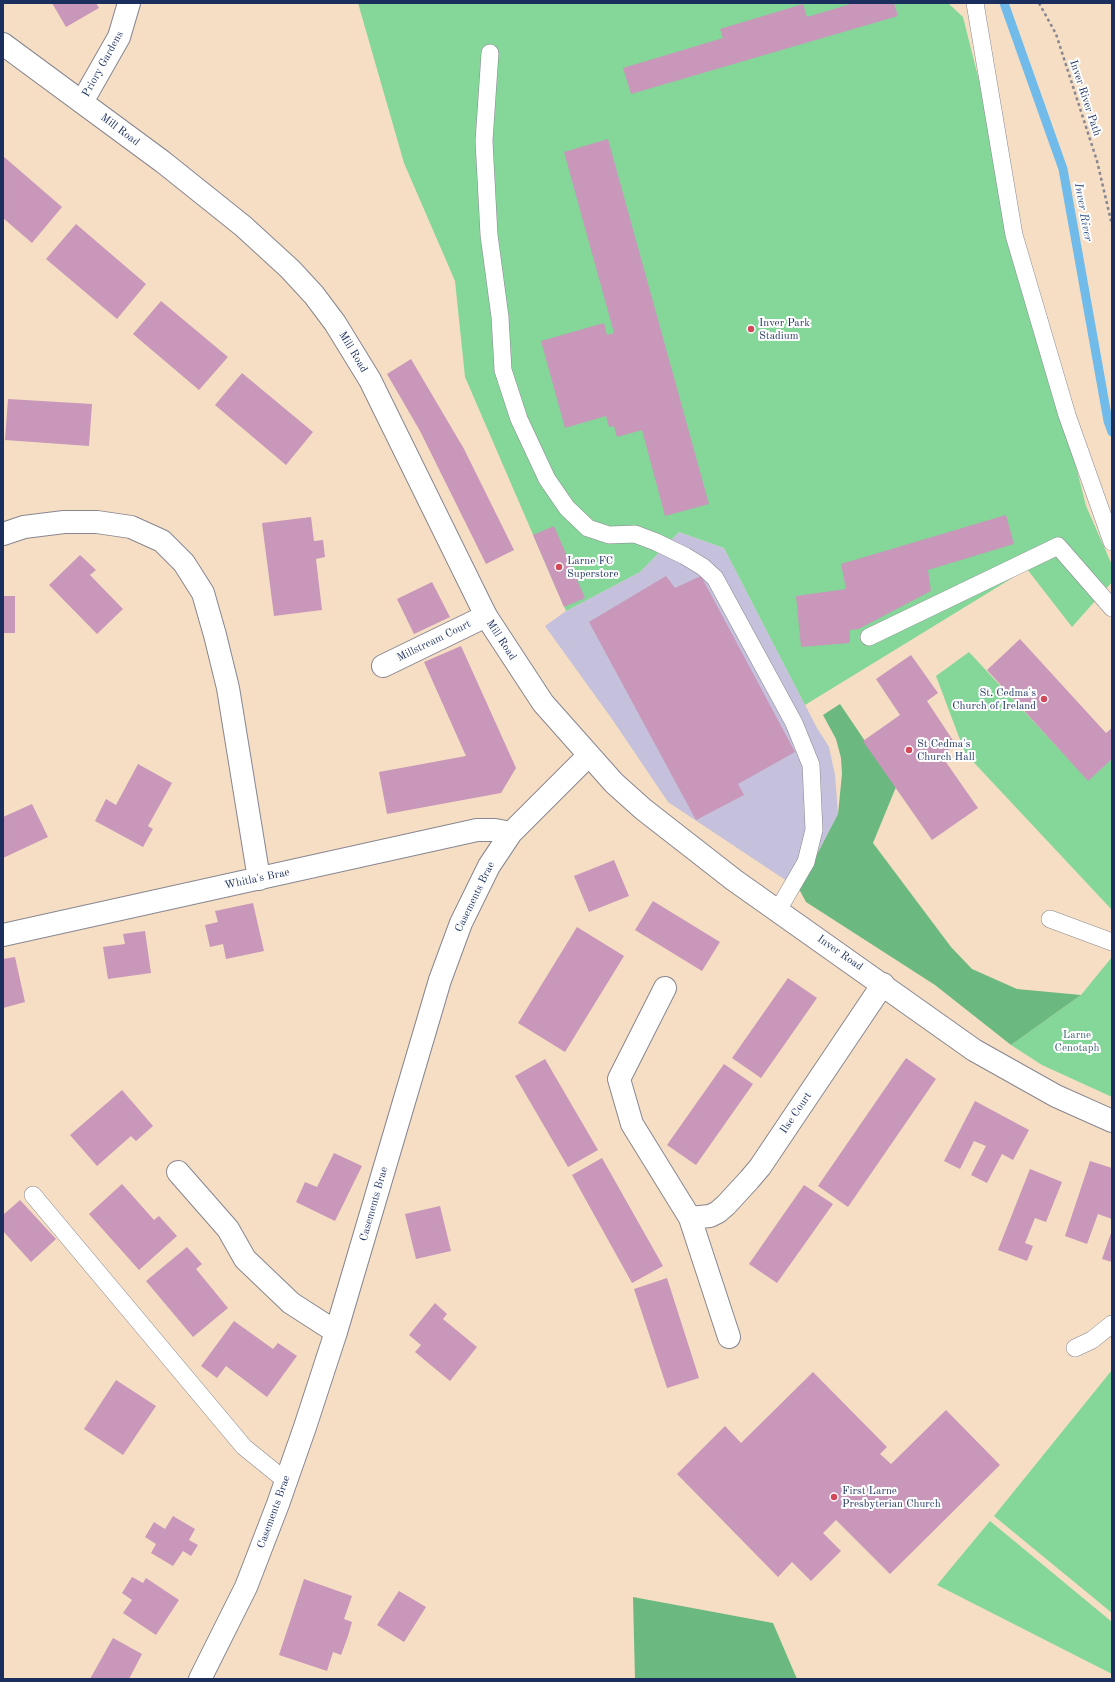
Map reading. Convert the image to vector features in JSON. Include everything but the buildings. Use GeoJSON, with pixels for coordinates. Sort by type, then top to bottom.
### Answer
{"type":"FeatureCollection","features":[{"type":"Feature","properties":{"kind":"street","name":"Priory Gardens"},"geometry":{"type":"LineString","coordinates":[[82,102],[119,37],[129,3]]}},
{"type":"Feature","properties":{"kind":"street","name":"Mill Road"},"geometry":{"type":"LineString","coordinates":[[3,44],[82,102],[243,226],[290,269],[314,296],[336,323],[370,380],[486,616],[543,703],[588,756]]}},
{"type":"Feature","properties":{"kind":"street"},"geometry":{"type":"LineString","coordinates":[[3,534],[24,527],[64,522],[104,523],[131,527],[162,542],[184,563],[203,593],[216,635],[228,688],[259,879]]}},
{"type":"Feature","properties":{"kind":"street","name":"Millstream Court"},"geometry":{"type":"LineString","coordinates":[[383,666],[486,616]]}},
{"type":"Feature","properties":{"kind":"street","name":"Inver Road"},"geometry":{"type":"LineString","coordinates":[[588,756],[614,783],[643,809],[734,880],[883,984],[974,1050],[1056,1096],[1112,1121]]}},
{"type":"Feature","properties":{"kind":"street","name":"Casements Brae"},"geometry":{"type":"LineString","coordinates":[[200,1679],[246,1587],[286,1480],[336,1332],[443,973],[461,923],[489,866],[511,833],[588,756]]}},
{"type":"Feature","properties":{"kind":"street","name":"Whitla's Brae"},"geometry":{"type":"LineString","coordinates":[[3,935],[477,830],[495,830],[511,833]]}},
{"type":"Feature","properties":{"kind":"street","name":"Ilse Court"},"geometry":{"type":"LineString","coordinates":[[690,1218],[710,1216],[718,1212],[760,1167],[883,984]]}},
{"type":"Feature","properties":{"kind":"street"},"geometry":{"type":"LineString","coordinates":[[665,988],[619,1079],[632,1124],[690,1218],[729,1337]]}},
{"type":"Feature","properties":{"kind":"street"},"geometry":{"type":"LineString","coordinates":[[178,1172],[228,1229],[245,1259],[291,1303],[336,1332]]}},
{"type":"Feature","properties":{"kind":"lane"},"geometry":{"type":"LineString","coordinates":[[975,3],[1014,235],[1067,415],[1112,542]]}},
{"type":"Feature","properties":{"kind":"lane"},"geometry":{"type":"LineString","coordinates":[[490,53],[484,140],[489,235],[500,317],[503,370],[517,412],[547,479],[567,508],[588,528],[609,535],[635,534],[656,542],[685,556],[703,567],[714,578],[794,723],[811,765],[814,830],[806,862],[778,910]]}},
{"type":"Feature","properties":{"kind":"lane"},"geometry":{"type":"LineString","coordinates":[[869,637],[1058,546],[1112,608]]}},
{"type":"Feature","properties":{"kind":"lane"},"geometry":{"type":"LineString","coordinates":[[1050,919],[1112,942]]}},
{"type":"Feature","properties":{"kind":"lane"},"geometry":{"type":"LineString","coordinates":[[33,1195],[244,1448],[286,1480]]}},
{"type":"Feature","properties":{"kind":"lane"},"geometry":{"type":"LineString","coordinates":[[1075,1348],[1092,1340],[1112,1324]]}},
{"type":"Feature","properties":{"kind":"path","name":"Inver River Path"},"geometry":{"type":"LineString","coordinates":[[1039,3],[1058,41],[1097,161],[1112,225]]}},
{"type":"Feature","properties":{"kind":"shaded area"},"geometry":{"type":"Polygon","coordinates":[[[679,532],[724,548],[817,728],[829,747],[835,775],[838,814],[799,889],[668,802],[612,719],[545,626],[566,611],[640,572],[679,532]]]}},
{"type":"Feature","properties":{"kind":"green space","name":"Inver Park Stadium"},"geometry":{"type":"Polygon","coordinates":[[[358,3],[948,3],[963,17],[1086,506],[1112,565],[1112,582],[1072,627],[1027,569],[805,705],[724,548],[679,532],[640,572],[566,611],[465,377],[455,281],[404,163],[358,3]]]}},
{"type":"Feature","properties":{"kind":"green space"},"geometry":{"type":"Polygon","coordinates":[[[969,652],[1088,780],[1112,759],[1112,910],[965,753],[936,676],[969,652]]]}},
{"type":"Feature","properties":{"kind":"green space"},"geometry":{"type":"Polygon","coordinates":[[[840,704],[896,787],[873,843],[951,947],[972,969],[1017,989],[1081,995],[1011,1045],[935,985],[806,902],[799,889],[838,814],[842,774],[841,758],[836,739],[823,715],[840,704]]]}},
{"type":"Feature","properties":{"kind":"green space","name":"Larne Cenotaph"},"geometry":{"type":"Polygon","coordinates":[[[1112,957],[1112,1097],[1042,1065],[1011,1045],[1081,995],[1112,957]]]}},
{"type":"Feature","properties":{"kind":"green space"},"geometry":{"type":"Polygon","coordinates":[[[1112,1370],[1112,1613],[994,1516],[1112,1370]]]}},
{"type":"Feature","properties":{"kind":"green space"},"geometry":{"type":"Polygon","coordinates":[[[990,1521],[1112,1622],[1112,1674],[937,1585],[990,1521]]]}},
{"type":"Feature","properties":{"kind":"green space"},"geometry":{"type":"Polygon","coordinates":[[[633,1597],[773,1623],[797,1679],[635,1679],[633,1597]]]}},
{"type":"Feature","properties":{"kind":"waterway","name":"Inver River"},"geometry":{"type":"LineString","coordinates":[[1004,3],[1063,169],[1108,421],[1112,432]]}},
{"type":"Feature","properties":{"kind":"place","name":"Inver Park Stadium"},"geometry":{"type":"Point","coordinates":[751,329]}},
{"type":"Feature","properties":{"kind":"place","name":"Larne FC Superstore"},"geometry":{"type":"Point","coordinates":[559,567]}},
{"type":"Feature","properties":{"kind":"place","name":"St. Cedma's Church of Ireland"},"geometry":{"type":"Point","coordinates":[1044,699]}},
{"type":"Feature","properties":{"kind":"place","name":"St Cedma's Church Hall"},"geometry":{"type":"Point","coordinates":[909,750]}},
{"type":"Feature","properties":{"kind":"place","name":"First Larne Presbyterian Church"},"geometry":{"type":"Point","coordinates":[834,1497]}}]}
